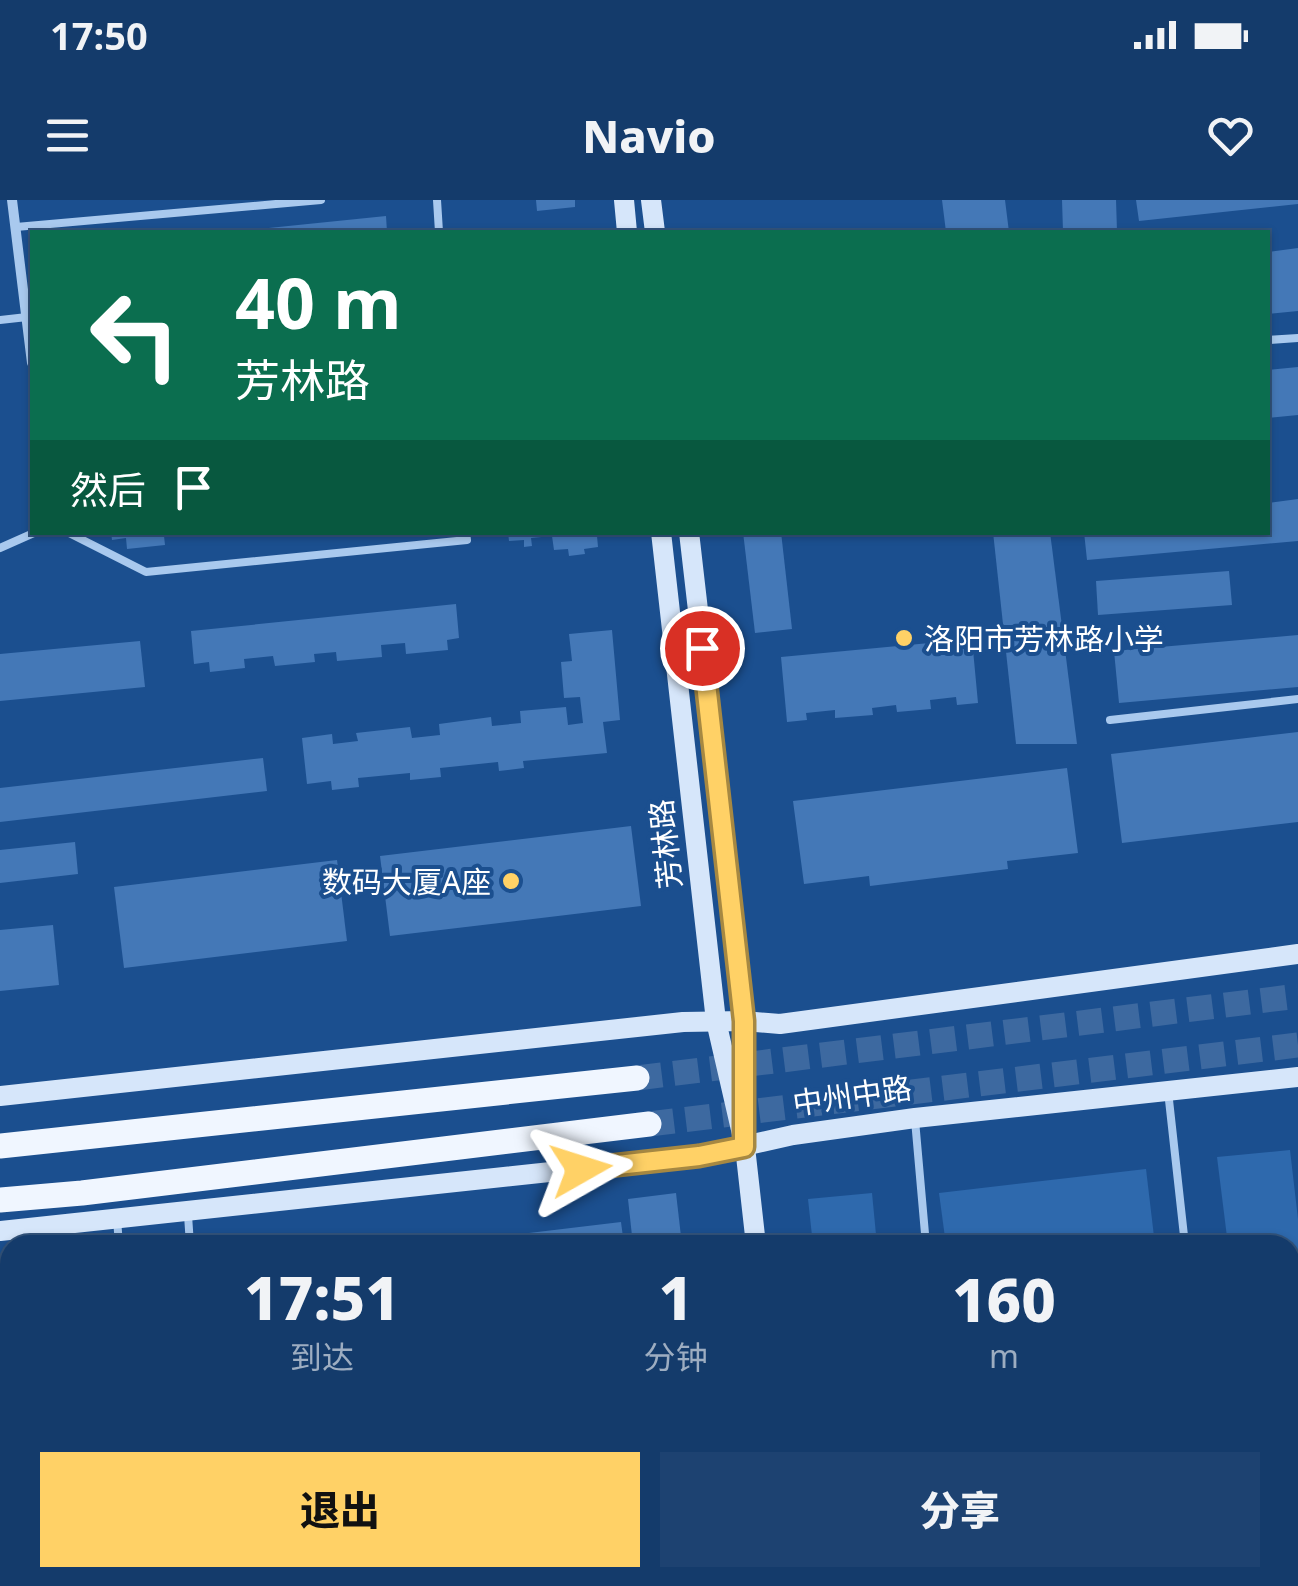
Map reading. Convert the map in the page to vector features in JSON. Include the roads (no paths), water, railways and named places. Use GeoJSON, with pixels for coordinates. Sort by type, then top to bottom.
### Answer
{"type":"FeatureCollection","features":[{"type":"Feature","properties":{"kind":"main road"},"geometry":{"type":"LineString","coordinates":[[624,200],[628,230]]}},
{"type":"Feature","properties":{"kind":"main road"},"geometry":{"type":"LineString","coordinates":[[651,200],[655,230]]}},
{"type":"Feature","properties":{"kind":"main road","name":"芳林路"},"geometry":{"type":"LineString","coordinates":[[661,535],[716,1022],[744,1147],[755,1235]]}},
{"type":"Feature","properties":{"kind":"main road","name":"芳林路"},"geometry":{"type":"LineString","coordinates":[[689,535],[744,1021],[744,1147]]}},
{"type":"Feature","properties":{"kind":"main road"},"geometry":{"type":"LineString","coordinates":[[0,1096],[664,1024],[780,1024],[1298,954]]}},
{"type":"Feature","properties":{"kind":"main road","name":"中州中路"},"geometry":{"type":"LineString","coordinates":[[0,1231],[699,1156],[793,1136],[915,1118],[1298,1077]]}},
{"type":"Feature","properties":{"kind":"main road"},"geometry":{"type":"LineString","coordinates":[[0,1146],[637,1078]]}},
{"type":"Feature","properties":{"kind":"main road"},"geometry":{"type":"LineString","coordinates":[[0,1200],[648,1124]]}},
{"type":"Feature","properties":{"kind":"street"},"geometry":{"type":"LineString","coordinates":[[12,200],[30,331]]}},
{"type":"Feature","properties":{"kind":"lane"},"geometry":{"type":"LineString","coordinates":[[16,227],[321,200]]}},
{"type":"Feature","properties":{"kind":"lane"},"geometry":{"type":"LineString","coordinates":[[436,200],[440,230]]}},
{"type":"Feature","properties":{"kind":"lane"},"geometry":{"type":"LineString","coordinates":[[0,320],[27,317]]}},
{"type":"Feature","properties":{"kind":"lane"},"geometry":{"type":"LineString","coordinates":[[1270,340],[1298,338]]}},
{"type":"Feature","properties":{"kind":"lane"},"geometry":{"type":"LineString","coordinates":[[0,548],[30,535]]}},
{"type":"Feature","properties":{"kind":"lane"},"geometry":{"type":"LineString","coordinates":[[73,535],[146,572],[467,540],[466,535]]}},
{"type":"Feature","properties":{"kind":"lane"},"geometry":{"type":"LineString","coordinates":[[1110,720],[1298,700]]}},
{"type":"Feature","properties":{"kind":"lane"},"geometry":{"type":"LineString","coordinates":[[1168,1091],[1184,1235]]}},
{"type":"Feature","properties":{"kind":"lane"},"geometry":{"type":"LineString","coordinates":[[915,1118],[925,1235]]}},
{"type":"Feature","properties":{"kind":"lane"},"geometry":{"type":"LineString","coordinates":[[188,1211],[189,1235]]}},
{"type":"Feature","properties":{"kind":"lane"},"geometry":{"type":"LineString","coordinates":[[117,1219],[118,1235]]}},
{"type":"Feature","properties":{"kind":"tunnel"},"geometry":{"type":"LineString","coordinates":[[637,1078],[1298,996]]}},
{"type":"Feature","properties":{"kind":"tunnel"},"geometry":{"type":"LineString","coordinates":[[649,1124],[1298,1045]]}},
{"type":"Feature","properties":{"kind":"place","name":"洛阳市芳林路小学"},"geometry":{"type":"Point","coordinates":[904,638]}},
{"type":"Feature","properties":{"kind":"place","name":"数码大厦A座"},"geometry":{"type":"Point","coordinates":[511,881]}}]}
